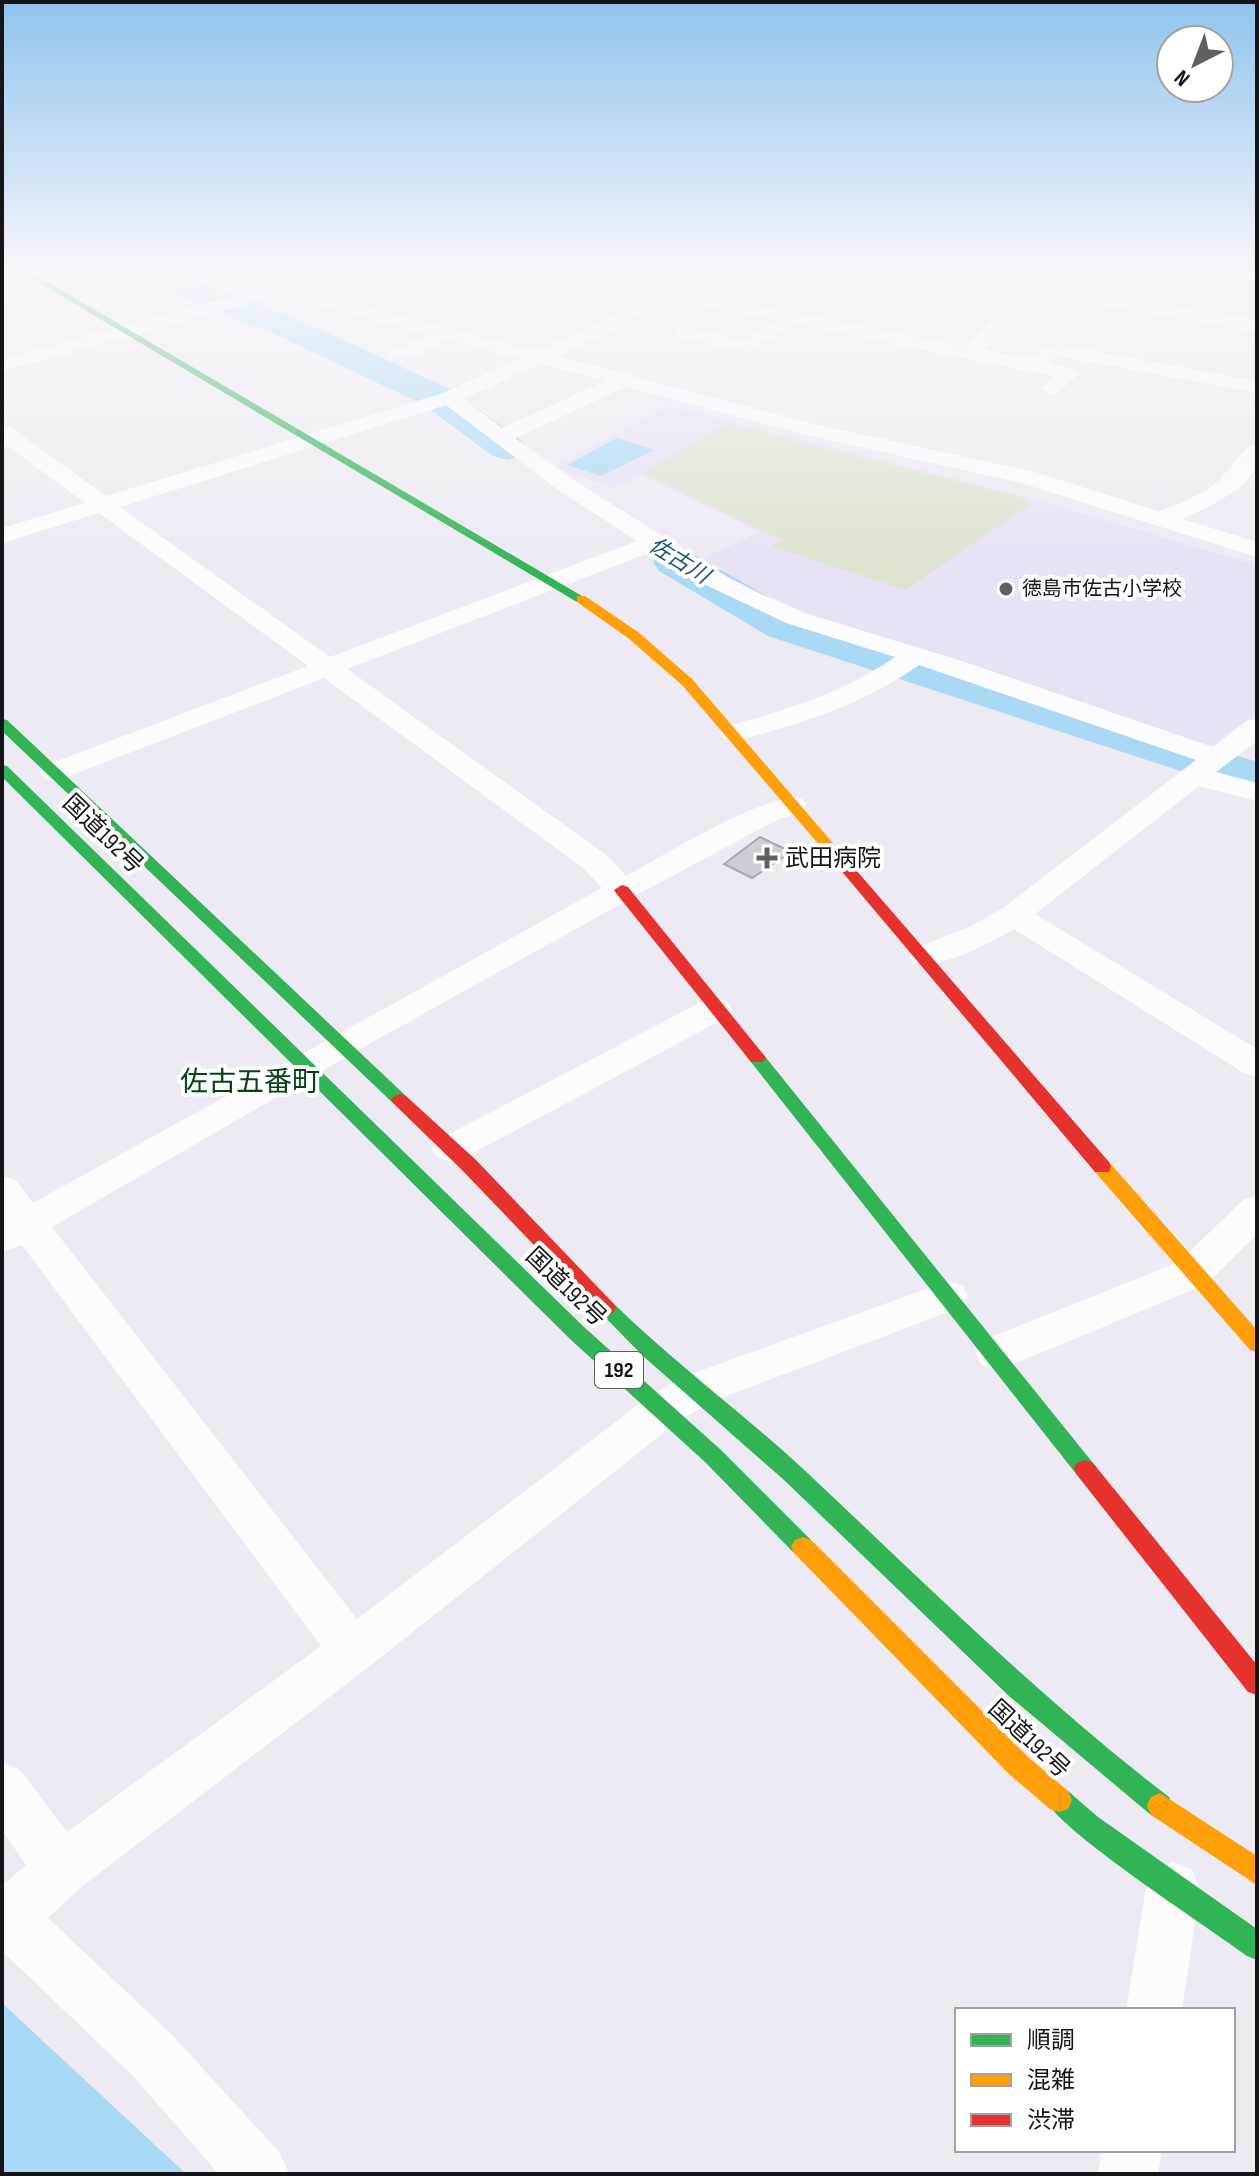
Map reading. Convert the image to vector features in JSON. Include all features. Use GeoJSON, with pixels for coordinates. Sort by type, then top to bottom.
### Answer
{"type":"FeatureCollection","features":[{"type":"Feature","properties":{"kind":"main road"},"geometry":{"type":"LineString","coordinates":[[188,370],[552,580],[625,628],[659,657],[734,733],[791,805],[925,956],[1193,1273],[1257,1344]]}},
{"type":"Feature","properties":{"kind":"main road","name":"国道192号"},"geometry":{"type":"LineString","coordinates":[[2,723],[451,1149],[614,1316],[680,1400],[713,1456],[1018,1765],[1089,1826],[1173,1889],[1257,1946]]}},
{"type":"Feature","properties":{"kind":"main road","name":"国道192号"},"geometry":{"type":"LineString","coordinates":[[8,783],[307,1067],[577,1333],[781,1462],[1114,1772],[1187,1826],[1257,1872]]}},
{"type":"Feature","properties":{"kind":"main road"},"geometry":{"type":"LineString","coordinates":[[622,890],[715,1009],[996,1353],[1257,1684]]}},
{"type":"Feature","properties":{"kind":"street"},"geometry":{"type":"LineString","coordinates":[[2,536],[443,399],[513,370]]}},
{"type":"Feature","properties":{"kind":"street"},"geometry":{"type":"LineString","coordinates":[[585,370],[811,430],[1017,474],[1257,550]]}},
{"type":"Feature","properties":{"kind":"street"},"geometry":{"type":"LineString","coordinates":[[1049,370],[1068,374],[1051,389]]}},
{"type":"Feature","properties":{"kind":"street"},"geometry":{"type":"LineString","coordinates":[[1162,370],[1257,387]]}},
{"type":"Feature","properties":{"kind":"street"},"geometry":{"type":"LineString","coordinates":[[500,437],[625,380]]}},
{"type":"Feature","properties":{"kind":"street"},"geometry":{"type":"LineString","coordinates":[[443,399],[649,545],[717,581],[795,618],[1204,765],[1257,792]]}},
{"type":"Feature","properties":{"kind":"street"},"geometry":{"type":"LineString","coordinates":[[2,432],[594,861],[622,890]]}},
{"type":"Feature","properties":{"kind":"street"},"geometry":{"type":"LineString","coordinates":[[1156,520],[1208,501],[1242,471],[1257,450]]}},
{"type":"Feature","properties":{"kind":"street"},"geometry":{"type":"LineString","coordinates":[[54,772],[649,545]]}},
{"type":"Feature","properties":{"kind":"street"},"geometry":{"type":"LineString","coordinates":[[734,733],[813,711],[908,661]]}},
{"type":"Feature","properties":{"kind":"street"},"geometry":{"type":"LineString","coordinates":[[925,956],[981,934],[1014,915],[1257,727]]}},
{"type":"Feature","properties":{"kind":"street"},"geometry":{"type":"LineString","coordinates":[[353,1651],[11,1217],[307,1067],[341,1045],[622,890],[762,816],[791,805]]}},
{"type":"Feature","properties":{"kind":"street"},"geometry":{"type":"LineString","coordinates":[[1014,915],[1257,1065]]}},
{"type":"Feature","properties":{"kind":"street"},"geometry":{"type":"LineString","coordinates":[[451,1149],[715,1009]]}},
{"type":"Feature","properties":{"kind":"street"},"geometry":{"type":"LineString","coordinates":[[996,1353],[1193,1273],[1257,1210]]}},
{"type":"Feature","properties":{"kind":"street"},"geometry":{"type":"LineString","coordinates":[[259,2174],[152,2055],[4,1918],[61,1869],[353,1651],[680,1400],[948,1296]]}},
{"type":"Feature","properties":{"kind":"street"},"geometry":{"type":"LineString","coordinates":[[2,1787],[61,1869]]}},
{"type":"Feature","properties":{"kind":"street"},"geometry":{"type":"LineString","coordinates":[[1154,2008],[1173,1889]]}},
{"type":"Feature","properties":{"kind":"street"},"geometry":{"type":"LineString","coordinates":[[1128,2174],[1132,2152]]}},
{"type":"Feature","properties":{"kind":"shaded area","name":"徳島市佐古小学校"},"geometry":{"type":"Polygon","coordinates":[[[668,406],[1031,498],[1257,565],[1257,713],[1204,750],[976,668],[807,613],[695,562],[760,532],[640,475],[614,488],[554,468],[668,406]]]}},
{"type":"Feature","properties":{"kind":"green space"},"geometry":{"type":"Polygon","coordinates":[[[727,424],[1024,498],[1030,505],[905,590],[771,546],[782,540],[642,473],[727,424]]]}},
{"type":"Feature","properties":{"kind":"water"},"geometry":{"type":"Polygon","coordinates":[[[617,438],[654,450],[601,476],[567,465],[617,438]]]}},
{"type":"Feature","properties":{"kind":"water"},"geometry":{"type":"Polygon","coordinates":[[[2,2003],[183,2171],[185,2174],[2,2174],[2,2003]]]}},
{"type":"Feature","properties":{"kind":"building","name":"武田病院"},"geometry":{"type":"Polygon","coordinates":[[[760,837],[791,852],[752,878],[724,864],[760,837]]]}},
{"type":"Feature","properties":{"kind":"waterway","name":"佐古川"},"geometry":{"type":"LineString","coordinates":[[378,370],[437,397],[507,448]]}},
{"type":"Feature","properties":{"kind":"waterway","name":"佐古川"},"geometry":{"type":"LineString","coordinates":[[675,562],[785,626],[1257,780]]}},
{"type":"Feature","properties":{"kind":"traffic: fast"},"geometry":{"type":"LineString","coordinates":[[191,370],[581,599]]}},
{"type":"Feature","properties":{"kind":"traffic: fast"},"geometry":{"type":"LineString","coordinates":[[2,723],[400,1100]]}},
{"type":"Feature","properties":{"kind":"traffic: fast"},"geometry":{"type":"LineString","coordinates":[[2,769],[577,1333],[713,1456],[803,1547]]}},
{"type":"Feature","properties":{"kind":"traffic: fast"},"geometry":{"type":"LineString","coordinates":[[757,1058],[1085,1469]]}},
{"type":"Feature","properties":{"kind":"traffic: fast"},"geometry":{"type":"LineString","coordinates":[[606,1308],[792,1473],[1018,1688],[1160,1806]]}},
{"type":"Feature","properties":{"kind":"traffic: fast"},"geometry":{"type":"LineString","coordinates":[[1059,1800],[1089,1826],[1257,1946]]}},
{"type":"Feature","properties":{"kind":"traffic: slow"},"geometry":{"type":"LineString","coordinates":[[581,599],[633,635],[687,682],[838,858]]}},
{"type":"Feature","properties":{"kind":"traffic: slow"},"geometry":{"type":"LineString","coordinates":[[1102,1167],[1257,1344]]}},
{"type":"Feature","properties":{"kind":"traffic: slow"},"geometry":{"type":"LineString","coordinates":[[803,1547],[1018,1765],[1059,1800]]}},
{"type":"Feature","properties":{"kind":"traffic: slow"},"geometry":{"type":"LineString","coordinates":[[1160,1806],[1257,1872]]}},
{"type":"Feature","properties":{"kind":"traffic: jam"},"geometry":{"type":"LineString","coordinates":[[838,858],[1102,1167]]}},
{"type":"Feature","properties":{"kind":"traffic: jam"},"geometry":{"type":"LineString","coordinates":[[622,890],[757,1058]]}},
{"type":"Feature","properties":{"kind":"traffic: jam"},"geometry":{"type":"LineString","coordinates":[[400,1100],[469,1165],[606,1308]]}},
{"type":"Feature","properties":{"kind":"traffic: jam"},"geometry":{"type":"LineString","coordinates":[[1085,1469],[1257,1684]]}},
{"type":"Feature","properties":{"kind":"place","name":"徳島市佐古小学校"},"geometry":{"type":"Point","coordinates":[1006,589]}},
{"type":"Feature","properties":{"kind":"place","name":"武田病院"},"geometry":{"type":"Point","coordinates":[767,858]}},
{"type":"Feature","properties":{"kind":"district","name":"佐古五番町"},"geometry":{"type":"Point","coordinates":[250,1082]}}]}
